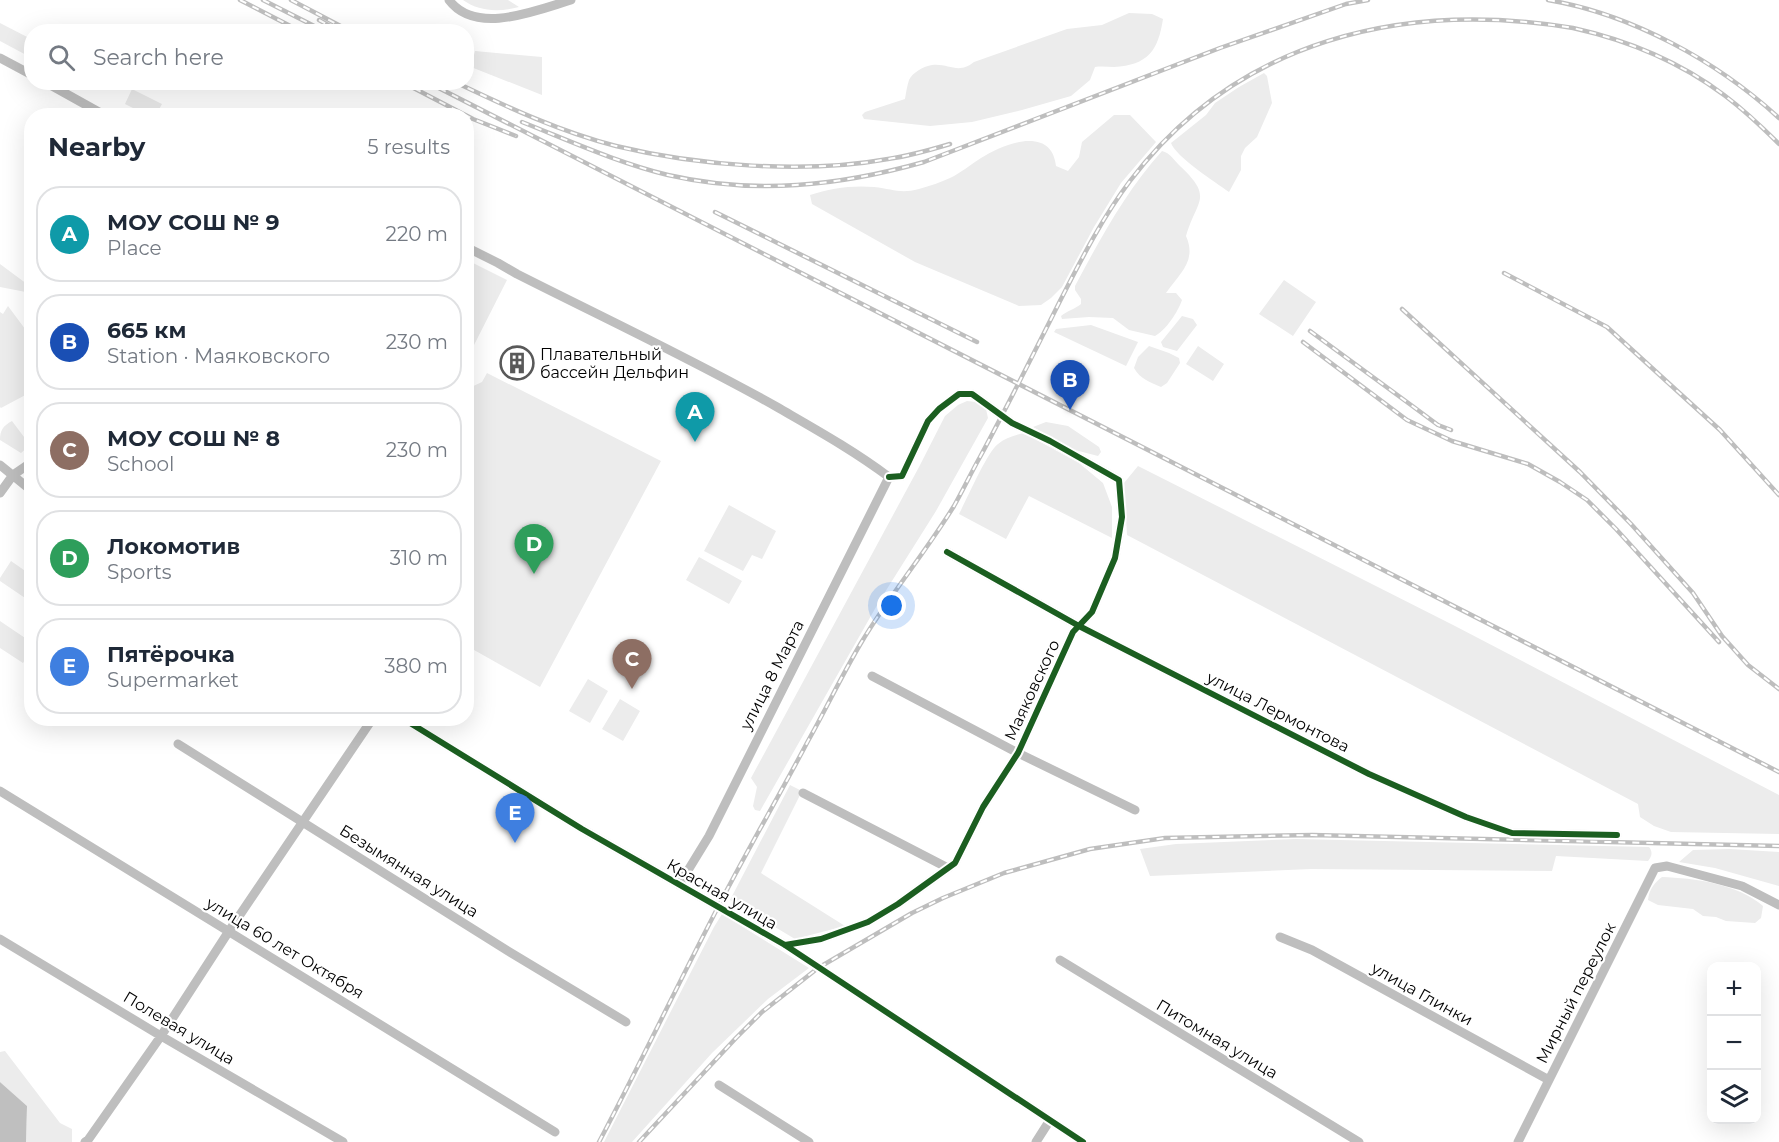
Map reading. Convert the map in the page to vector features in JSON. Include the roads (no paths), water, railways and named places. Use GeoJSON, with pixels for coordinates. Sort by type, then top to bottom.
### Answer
{"type":"FeatureCollection","features":[{"type":"Feature","properties":{"kind":"street"},"geometry":{"type":"LineString","coordinates":[[448,0],[469,14],[498,19],[571,0]]}},
{"type":"Feature","properties":{"kind":"street"},"geometry":{"type":"LineString","coordinates":[[0,58],[24,71]]}},
{"type":"Feature","properties":{"kind":"street"},"geometry":{"type":"LineString","coordinates":[[59,90],[92,108]]}},
{"type":"Feature","properties":{"kind":"street"},"geometry":{"type":"LineString","coordinates":[[474,251],[719,375],[817,430],[867,460],[889,477]]}},
{"type":"Feature","properties":{"kind":"street","name":"Маяковского"},"geometry":{"type":"LineString","coordinates":[[784,945],[821,939],[868,922],[898,904],[955,863],[983,807],[1018,753],[1073,632],[1092,612],[1115,558],[1122,517],[1119,480],[1050,441],[1012,423],[972,394],[959,394],[939,409],[928,421],[902,476],[889,477]]}},
{"type":"Feature","properties":{"kind":"street"},"geometry":{"type":"LineString","coordinates":[[0,465],[24,484]]}},
{"type":"Feature","properties":{"kind":"street"},"geometry":{"type":"LineString","coordinates":[[0,494],[13,475],[24,467]]}},
{"type":"Feature","properties":{"kind":"street","name":"улица 8 Марта"},"geometry":{"type":"LineString","coordinates":[[679,885],[709,836],[889,477]]}},
{"type":"Feature","properties":{"kind":"street","name":"улица Лермонтова"},"geometry":{"type":"LineString","coordinates":[[947,552],[1078,626],[1369,774],[1466,817],[1512,833],[1617,835]]}},
{"type":"Feature","properties":{"kind":"street"},"geometry":{"type":"LineString","coordinates":[[872,676],[1018,753],[1135,810]]}},
{"type":"Feature","properties":{"kind":"street"},"geometry":{"type":"LineString","coordinates":[[88,1141],[161,1036],[368,726]]}},
{"type":"Feature","properties":{"kind":"street","name":"Красная улица"},"geometry":{"type":"LineString","coordinates":[[415,726],[582,829],[784,945],[1083,1142]]}},
{"type":"Feature","properties":{"kind":"street","name":"Безымянная улица"},"geometry":{"type":"LineString","coordinates":[[178,744],[508,951],[626,1022]]}},
{"type":"Feature","properties":{"kind":"street","name":"улица 60 лет Октября"},"geometry":{"type":"LineString","coordinates":[[0,791],[555,1132]]}},
{"type":"Feature","properties":{"kind":"street"},"geometry":{"type":"LineString","coordinates":[[803,793],[948,868]]}},
{"type":"Feature","properties":{"kind":"street","name":"Мирный переулок"},"geometry":{"type":"LineString","coordinates":[[1518,1142],[1655,868],[1667,866],[1742,886],[1779,905]]}},
{"type":"Feature","properties":{"kind":"street","name":"улица Глинки"},"geometry":{"type":"LineString","coordinates":[[1280,937],[1312,950],[1549,1080]]}},
{"type":"Feature","properties":{"kind":"street","name":"Полевая улица"},"geometry":{"type":"LineString","coordinates":[[0,939],[343,1142]]}},
{"type":"Feature","properties":{"kind":"street","name":"Питомная улица"},"geometry":{"type":"LineString","coordinates":[[1060,960],[1359,1142]]}},
{"type":"Feature","properties":{"kind":"street"},"geometry":{"type":"LineString","coordinates":[[719,1085],[809,1142]]}},
{"type":"Feature","properties":{"kind":"street"},"geometry":{"type":"LineString","coordinates":[[1036,1142],[1050,1120]]}},
{"type":"Feature","properties":{"kind":"railway"},"geometry":{"type":"LineString","coordinates":[[240,0],[286,24]]}},
{"type":"Feature","properties":{"kind":"railway"},"geometry":{"type":"LineString","coordinates":[[263,0],[310,24]]}},
{"type":"Feature","properties":{"kind":"railway"},"geometry":{"type":"LineString","coordinates":[[291,0],[337,24]]}},
{"type":"Feature","properties":{"kind":"railway"},"geometry":{"type":"LineString","coordinates":[[522,122],[612,158],[668,175],[733,185],[765,186],[829,182],[924,162],[1220,48],[1346,4],[1368,0]]}},
{"type":"Feature","properties":{"kind":"railway"},"geometry":{"type":"LineString","coordinates":[[1548,0],[1610,16],[1671,43],[1728,77],[1779,118]]}},
{"type":"Feature","properties":{"kind":"railway"},"geometry":{"type":"LineString","coordinates":[[319,20],[326,24]]}},
{"type":"Feature","properties":{"kind":"railway"},"geometry":{"type":"LineString","coordinates":[[599,1142],[727,890],[854,655],[883,608],[954,506],[1101,224],[1130,181],[1173,133],[1220,94],[1272,63],[1328,41],[1386,27],[1447,20],[1509,21],[1573,28],[1593,33],[1671,62],[1724,95],[1779,144]]}},
{"type":"Feature","properties":{"kind":"railway"},"geometry":{"type":"LineString","coordinates":[[417,90],[452,108]]}},
{"type":"Feature","properties":{"kind":"railway"},"geometry":{"type":"LineString","coordinates":[[443,90],[1779,772]]}},
{"type":"Feature","properties":{"kind":"railway"},"geometry":{"type":"LineString","coordinates":[[472,90],[514,110],[575,134],[648,153],[716,163],[788,167],[856,164],[896,158],[950,144]]}},
{"type":"Feature","properties":{"kind":"railway"},"geometry":{"type":"LineString","coordinates":[[474,119],[516,136]]}},
{"type":"Feature","properties":{"kind":"railway"},"geometry":{"type":"LineString","coordinates":[[715,212],[977,342]]}},
{"type":"Feature","properties":{"kind":"railway"},"geometry":{"type":"LineString","coordinates":[[1504,273],[1607,327],[1720,430],[1779,495]]}},
{"type":"Feature","properties":{"kind":"railway"},"geometry":{"type":"LineString","coordinates":[[1402,309],[1580,472],[1693,593],[1722,636],[1748,665],[1779,689]]}},
{"type":"Feature","properties":{"kind":"railway"},"geometry":{"type":"LineString","coordinates":[[1310,331],[1438,425],[1451,430]]}},
{"type":"Feature","properties":{"kind":"railway"},"geometry":{"type":"LineString","coordinates":[[1303,342],[1407,420],[1452,441],[1528,464],[1587,500],[1719,642]]}},
{"type":"Feature","properties":{"kind":"railway"},"geometry":{"type":"LineString","coordinates":[[639,1142],[762,1012],[818,968],[912,913],[943,898],[1004,873],[1090,849],[1165,838],[1312,835],[1779,846]]}},
{"type":"Feature","properties":{"kind":"place","name":"Плавательный бассейн Дельфин"},"geometry":{"type":"Point","coordinates":[517,363]}},
{"type":"Feature","properties":{"kind":"place","name":"665 км"},"geometry":{"type":"Point","coordinates":[1070,410]}},
{"type":"Feature","properties":{"kind":"place","name":"МОУ СОШ № 9"},"geometry":{"type":"Point","coordinates":[695,442]}},
{"type":"Feature","properties":{"kind":"place","name":"Локомотив"},"geometry":{"type":"Point","coordinates":[534,574]}},
{"type":"Feature","properties":{"kind":"place","name":"МОУ СОШ № 8"},"geometry":{"type":"Point","coordinates":[632,689]}},
{"type":"Feature","properties":{"kind":"place","name":"Пятёрочка"},"geometry":{"type":"Point","coordinates":[515,843]}}]}
